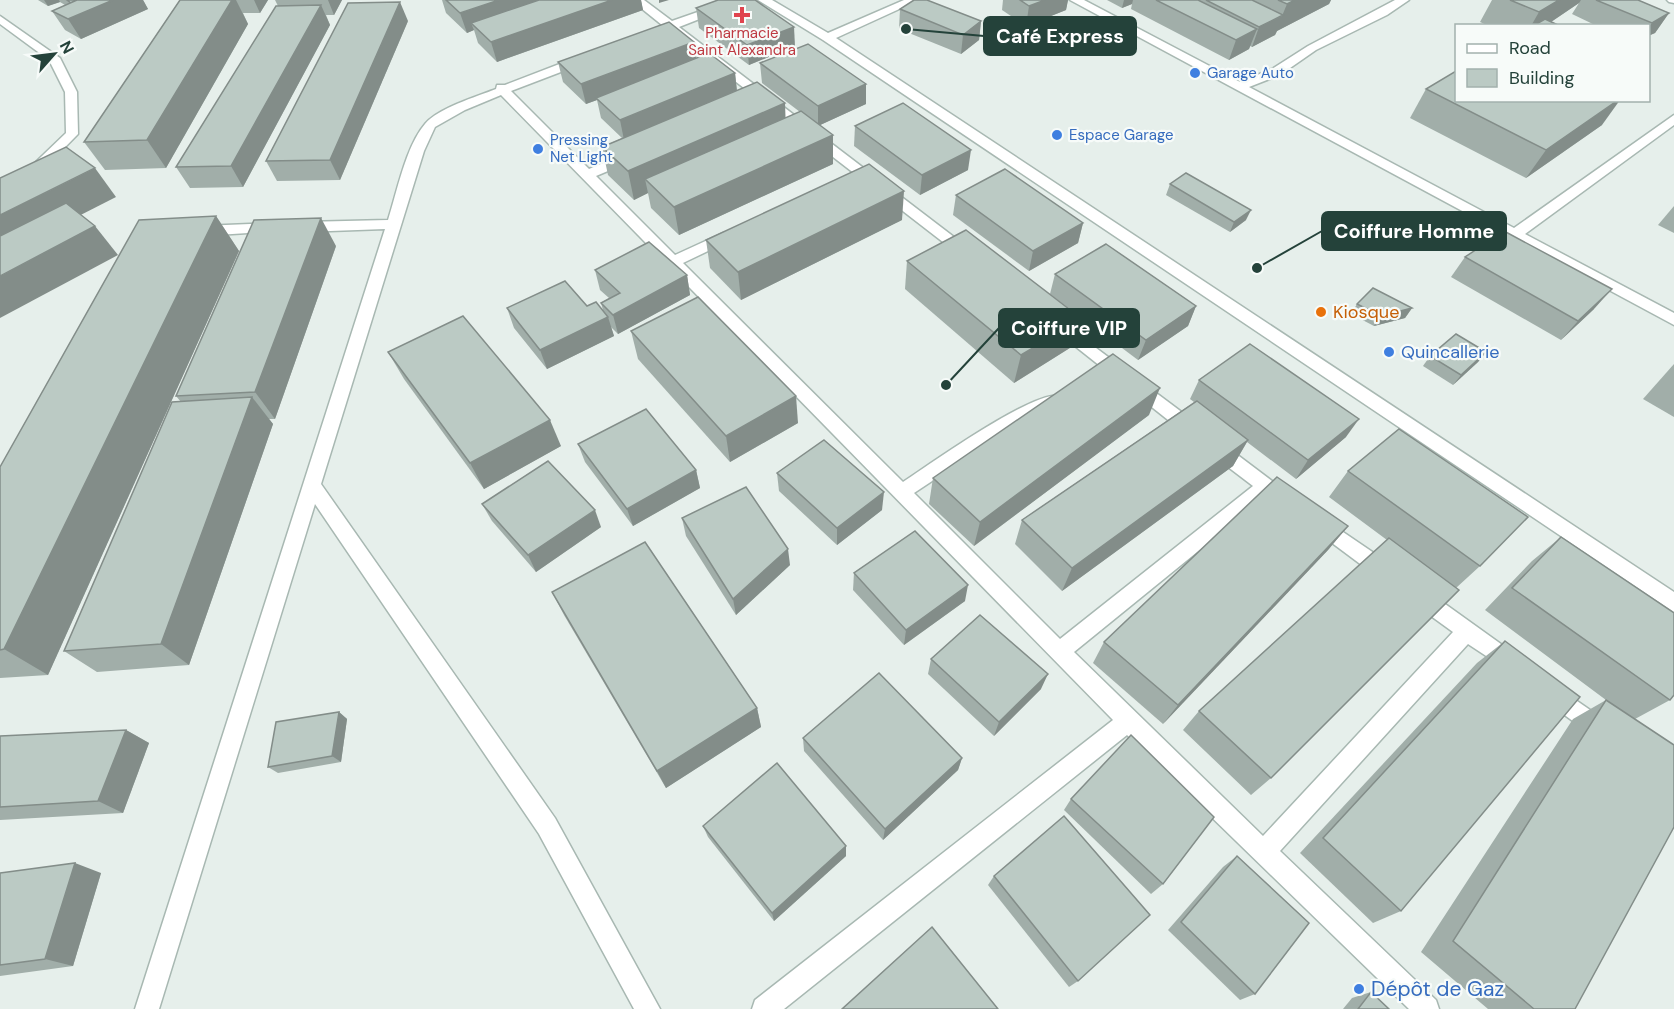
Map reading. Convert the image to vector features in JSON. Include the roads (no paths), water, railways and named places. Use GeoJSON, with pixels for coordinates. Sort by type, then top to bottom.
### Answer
{"type":"FeatureCollection","features":[{"type":"Feature","properties":{"kind":"street"},"geometry":{"type":"LineString","coordinates":[[636,0],[672,26],[757,101],[854,176],[981,264]]}},
{"type":"Feature","properties":{"kind":"street"},"geometry":{"type":"LineString","coordinates":[[650,34],[742,0]]}},
{"type":"Feature","properties":{"kind":"street"},"geometry":{"type":"LineString","coordinates":[[764,0],[827,39],[1674,603]]}},
{"type":"Feature","properties":{"kind":"street"},"geometry":{"type":"LineString","coordinates":[[827,39],[914,0]]}},
{"type":"Feature","properties":{"kind":"street"},"geometry":{"type":"LineString","coordinates":[[1076,0],[1674,320]]}},
{"type":"Feature","properties":{"kind":"street"},"geometry":{"type":"LineString","coordinates":[[1239,87],[1276,72],[1312,48],[1383,13],[1404,0]]}},
{"type":"Feature","properties":{"kind":"street"},"geometry":{"type":"LineString","coordinates":[[0,19],[54,58],[71,92],[72,134],[23,182],[0,194]]}},
{"type":"Feature","properties":{"kind":"street"},"geometry":{"type":"LineString","coordinates":[[147,1009],[417,151],[430,125],[461,106],[501,88],[597,53]]}},
{"type":"Feature","properties":{"kind":"street"},"geometry":{"type":"LineString","coordinates":[[501,88],[1128,721],[1427,1009]]}},
{"type":"Feature","properties":{"kind":"street"},"geometry":{"type":"LineString","coordinates":[[1515,235],[1674,119]]}},
{"type":"Feature","properties":{"kind":"street"},"geometry":{"type":"LineString","coordinates":[[587,175],[642,151]]}},
{"type":"Feature","properties":{"kind":"street"},"geometry":{"type":"LineString","coordinates":[[190,231],[394,224]]}},
{"type":"Feature","properties":{"kind":"street"},"geometry":{"type":"LineString","coordinates":[[673,262],[745,227]]}},
{"type":"Feature","properties":{"kind":"street"},"geometry":{"type":"LineString","coordinates":[[1043,313],[1102,369],[1609,735]]}},
{"type":"Feature","properties":{"kind":"street"},"geometry":{"type":"LineString","coordinates":[[901,493],[1009,421],[1070,393]]}},
{"type":"Feature","properties":{"kind":"street"},"geometry":{"type":"LineString","coordinates":[[312,485],[547,826],[648,1009]]}},
{"type":"Feature","properties":{"kind":"street"},"geometry":{"type":"LineString","coordinates":[[1059,652],[1265,486]]}},
{"type":"Feature","properties":{"kind":"street"},"geometry":{"type":"LineString","coordinates":[[1263,853],[1467,631]]}},
{"type":"Feature","properties":{"kind":"street"},"geometry":{"type":"LineString","coordinates":[[764,1009],[1128,721]]}},
{"type":"Feature","properties":{"kind":"place","name":"Pharmacie Saint Alexandra"},"geometry":{"type":"Point","coordinates":[742,15]}},
{"type":"Feature","properties":{"kind":"place","name":"Café Express"},"geometry":{"type":"Point","coordinates":[906,29]}},
{"type":"Feature","properties":{"kind":"place","name":"Garage Auto"},"geometry":{"type":"Point","coordinates":[1195,73]}},
{"type":"Feature","properties":{"kind":"place","name":"Espace Garage"},"geometry":{"type":"Point","coordinates":[1057,135]}},
{"type":"Feature","properties":{"kind":"place","name":"Pressing Net Light"},"geometry":{"type":"Point","coordinates":[538,149]}},
{"type":"Feature","properties":{"kind":"place","name":"Coiffure Homme"},"geometry":{"type":"Point","coordinates":[1257,268]}},
{"type":"Feature","properties":{"kind":"place","name":"Kiosque"},"geometry":{"type":"Point","coordinates":[1321,312]}},
{"type":"Feature","properties":{"kind":"place","name":"Quincallerie"},"geometry":{"type":"Point","coordinates":[1389,352]}},
{"type":"Feature","properties":{"kind":"place","name":"Coiffure VIP"},"geometry":{"type":"Point","coordinates":[946,385]}},
{"type":"Feature","properties":{"kind":"place","name":"Dépôt de Gaz"},"geometry":{"type":"Point","coordinates":[1359,989]}}]}
